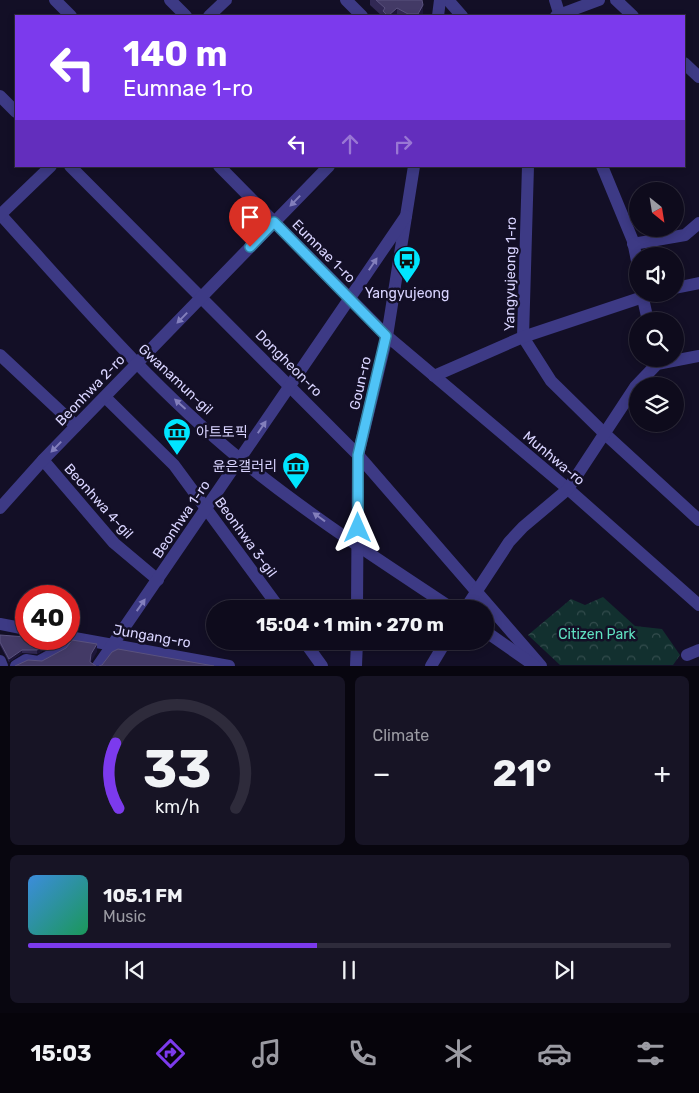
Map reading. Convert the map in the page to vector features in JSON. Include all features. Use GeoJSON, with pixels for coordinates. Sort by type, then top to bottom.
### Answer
{"type":"FeatureCollection","features":[{"type":"Feature","properties":{"kind":"street"},"geometry":{"type":"LineString","coordinates":[[55,0],[70,15]]}},
{"type":"Feature","properties":{"kind":"street"},"geometry":{"type":"LineString","coordinates":[[170,0],[185,15]]}},
{"type":"Feature","properties":{"kind":"street"},"geometry":{"type":"LineString","coordinates":[[210,15],[226,0]]}},
{"type":"Feature","properties":{"kind":"street"},"geometry":{"type":"LineString","coordinates":[[346,0],[361,15]]}},
{"type":"Feature","properties":{"kind":"street"},"geometry":{"type":"LineString","coordinates":[[438,15],[440,0]]}},
{"type":"Feature","properties":{"kind":"street"},"geometry":{"type":"LineString","coordinates":[[448,0],[461,15]]}},
{"type":"Feature","properties":{"kind":"street"},"geometry":{"type":"LineString","coordinates":[[555,0],[559,15]]}},
{"type":"Feature","properties":{"kind":"street"},"geometry":{"type":"LineString","coordinates":[[562,15],[599,0]]}},
{"type":"Feature","properties":{"kind":"street"},"geometry":{"type":"LineString","coordinates":[[616,0],[632,15]]}},
{"type":"Feature","properties":{"kind":"street"},"geometry":{"type":"LineString","coordinates":[[685,64],[699,77]]}},
{"type":"Feature","properties":{"kind":"street"},"geometry":{"type":"LineString","coordinates":[[0,96],[15,111]]}},
{"type":"Feature","properties":{"kind":"street"},"geometry":{"type":"LineString","coordinates":[[0,214],[50,167]]}},
{"type":"Feature","properties":{"kind":"street","name":"Dongheon-ro"},"geometry":{"type":"LineString","coordinates":[[71,167],[358,455],[476,590]]}},
{"type":"Feature","properties":{"kind":"street","name":"Eumnae 1-ro"},"geometry":{"type":"LineString","coordinates":[[220,167],[386,336]]}},
{"type":"Feature","properties":{"kind":"street","name":"Beonhwa 2-ro"},"geometry":{"type":"LineString","coordinates":[[0,508],[43,460],[328,167]]}},
{"type":"Feature","properties":{"kind":"street","name":"Goun-ro"},"geometry":{"type":"LineString","coordinates":[[357,600],[358,455],[386,336],[414,167]]}},
{"type":"Feature","properties":{"kind":"street","name":"Yangyujeong 1-ro"},"geometry":{"type":"LineString","coordinates":[[528,167],[523,337],[551,380],[604,433],[699,520]]}},
{"type":"Feature","properties":{"kind":"street"},"geometry":{"type":"LineString","coordinates":[[602,167],[635,247]]}},
{"type":"Feature","properties":{"kind":"street","name":"Gwanamun-gil"},"geometry":{"type":"LineString","coordinates":[[0,214],[136,364],[240,459],[358,546],[439,600]]}},
{"type":"Feature","properties":{"kind":"street","name":"Beonhwa 1-ro"},"geometry":{"type":"LineString","coordinates":[[98,666],[406,216]]}},
{"type":"Feature","properties":{"kind":"street"},"geometry":{"type":"LineString","coordinates":[[634,244],[685,235],[699,223]]}},
{"type":"Feature","properties":{"kind":"street"},"geometry":{"type":"LineString","coordinates":[[684,286],[699,283]]}},
{"type":"Feature","properties":{"kind":"street"},"geometry":{"type":"LineString","coordinates":[[434,376],[523,337],[629,300]]}},
{"type":"Feature","properties":{"kind":"street","name":"Munhwa-ro"},"geometry":{"type":"LineString","coordinates":[[386,336],[568,489],[699,605]]}},
{"type":"Feature","properties":{"kind":"street"},"geometry":{"type":"LineString","coordinates":[[0,355],[76,426]]}},
{"type":"Feature","properties":{"kind":"street"},"geometry":{"type":"LineString","coordinates":[[684,358],[699,356]]}},
{"type":"Feature","properties":{"kind":"street"},"geometry":{"type":"LineString","coordinates":[[470,600],[497,558],[523,527],[568,489],[635,387],[653,367]]}},
{"type":"Feature","properties":{"kind":"street","name":"Beonhwa 3-gil"},"geometry":{"type":"LineString","coordinates":[[105,397],[174,465],[273,600]]}},
{"type":"Feature","properties":{"kind":"street","name":"Beonhwa 4-gil"},"geometry":{"type":"LineString","coordinates":[[43,460],[114,543],[158,580]]}},
{"type":"Feature","properties":{"kind":"street"},"geometry":{"type":"LineString","coordinates":[[476,590],[541,666]]}},
{"type":"Feature","properties":{"kind":"street"},"geometry":{"type":"LineString","coordinates":[[0,624],[15,627]]}},
{"type":"Feature","properties":{"kind":"street"},"geometry":{"type":"LineString","coordinates":[[494,637],[535,666]]}},
{"type":"Feature","properties":{"kind":"street","name":"Jungang-ro"},"geometry":{"type":"LineString","coordinates":[[80,640],[229,666]]}},
{"type":"Feature","properties":{"kind":"street"},"geometry":{"type":"LineString","coordinates":[[16,666],[26,660],[38,662],[60,650]]}},
{"type":"Feature","properties":{"kind":"street"},"geometry":{"type":"LineString","coordinates":[[310,650],[322,666]]}},
{"type":"Feature","properties":{"kind":"street"},"geometry":{"type":"LineString","coordinates":[[356,666],[357,650]]}},
{"type":"Feature","properties":{"kind":"street"},"geometry":{"type":"LineString","coordinates":[[431,666],[441,650]]}},
{"type":"Feature","properties":{"kind":"street"},"geometry":{"type":"LineString","coordinates":[[687,654],[699,650]]}},
{"type":"Feature","properties":{"kind":"street"},"geometry":{"type":"LineString","coordinates":[[0,661],[2,666]]}},
{"type":"Feature","properties":{"kind":"green space","name":"Citizen Park"},"geometry":{"type":"Polygon","coordinates":[[[603,597],[635,626],[662,629],[680,655],[673,665],[560,665],[528,635],[571,599],[585,605],[603,597]]]}},
{"type":"Feature","properties":{"kind":"building"},"geometry":{"type":"Polygon","coordinates":[[[376,0],[422,0],[423,5],[418,14],[408,14],[397,8],[387,15],[383,11],[385,8],[376,0]]]}},
{"type":"Feature","properties":{"kind":"building"},"geometry":{"type":"Polygon","coordinates":[[[0,635],[15,636],[15,650],[22,650],[9,659],[0,642],[0,635]]]}},
{"type":"Feature","properties":{"kind":"building"},"geometry":{"type":"Polygon","coordinates":[[[80,641],[97,644],[91,654],[90,662],[96,666],[15,666],[28,660],[42,661],[62,650],[80,650],[80,641]]]}},
{"type":"Feature","properties":{"kind":"building"},"geometry":{"type":"Polygon","coordinates":[[[118,649],[214,666],[99,666],[102,665],[112,652],[118,649]]]}},
{"type":"Feature","properties":{"kind":"place","name":"Yangyujeong"},"geometry":{"type":"Point","coordinates":[407,284]}},
{"type":"Feature","properties":{"kind":"place","name":"아트토픽"},"geometry":{"type":"Point","coordinates":[177,456]}},
{"type":"Feature","properties":{"kind":"place","name":"윤은갤러리"},"geometry":{"type":"Point","coordinates":[296,490]}},
{"type":"Feature","properties":{"kind":"route"},"geometry":{"type":"LineString","coordinates":[[250,247],[274,222],[386,336],[358,455],[358,528]]}}]}
